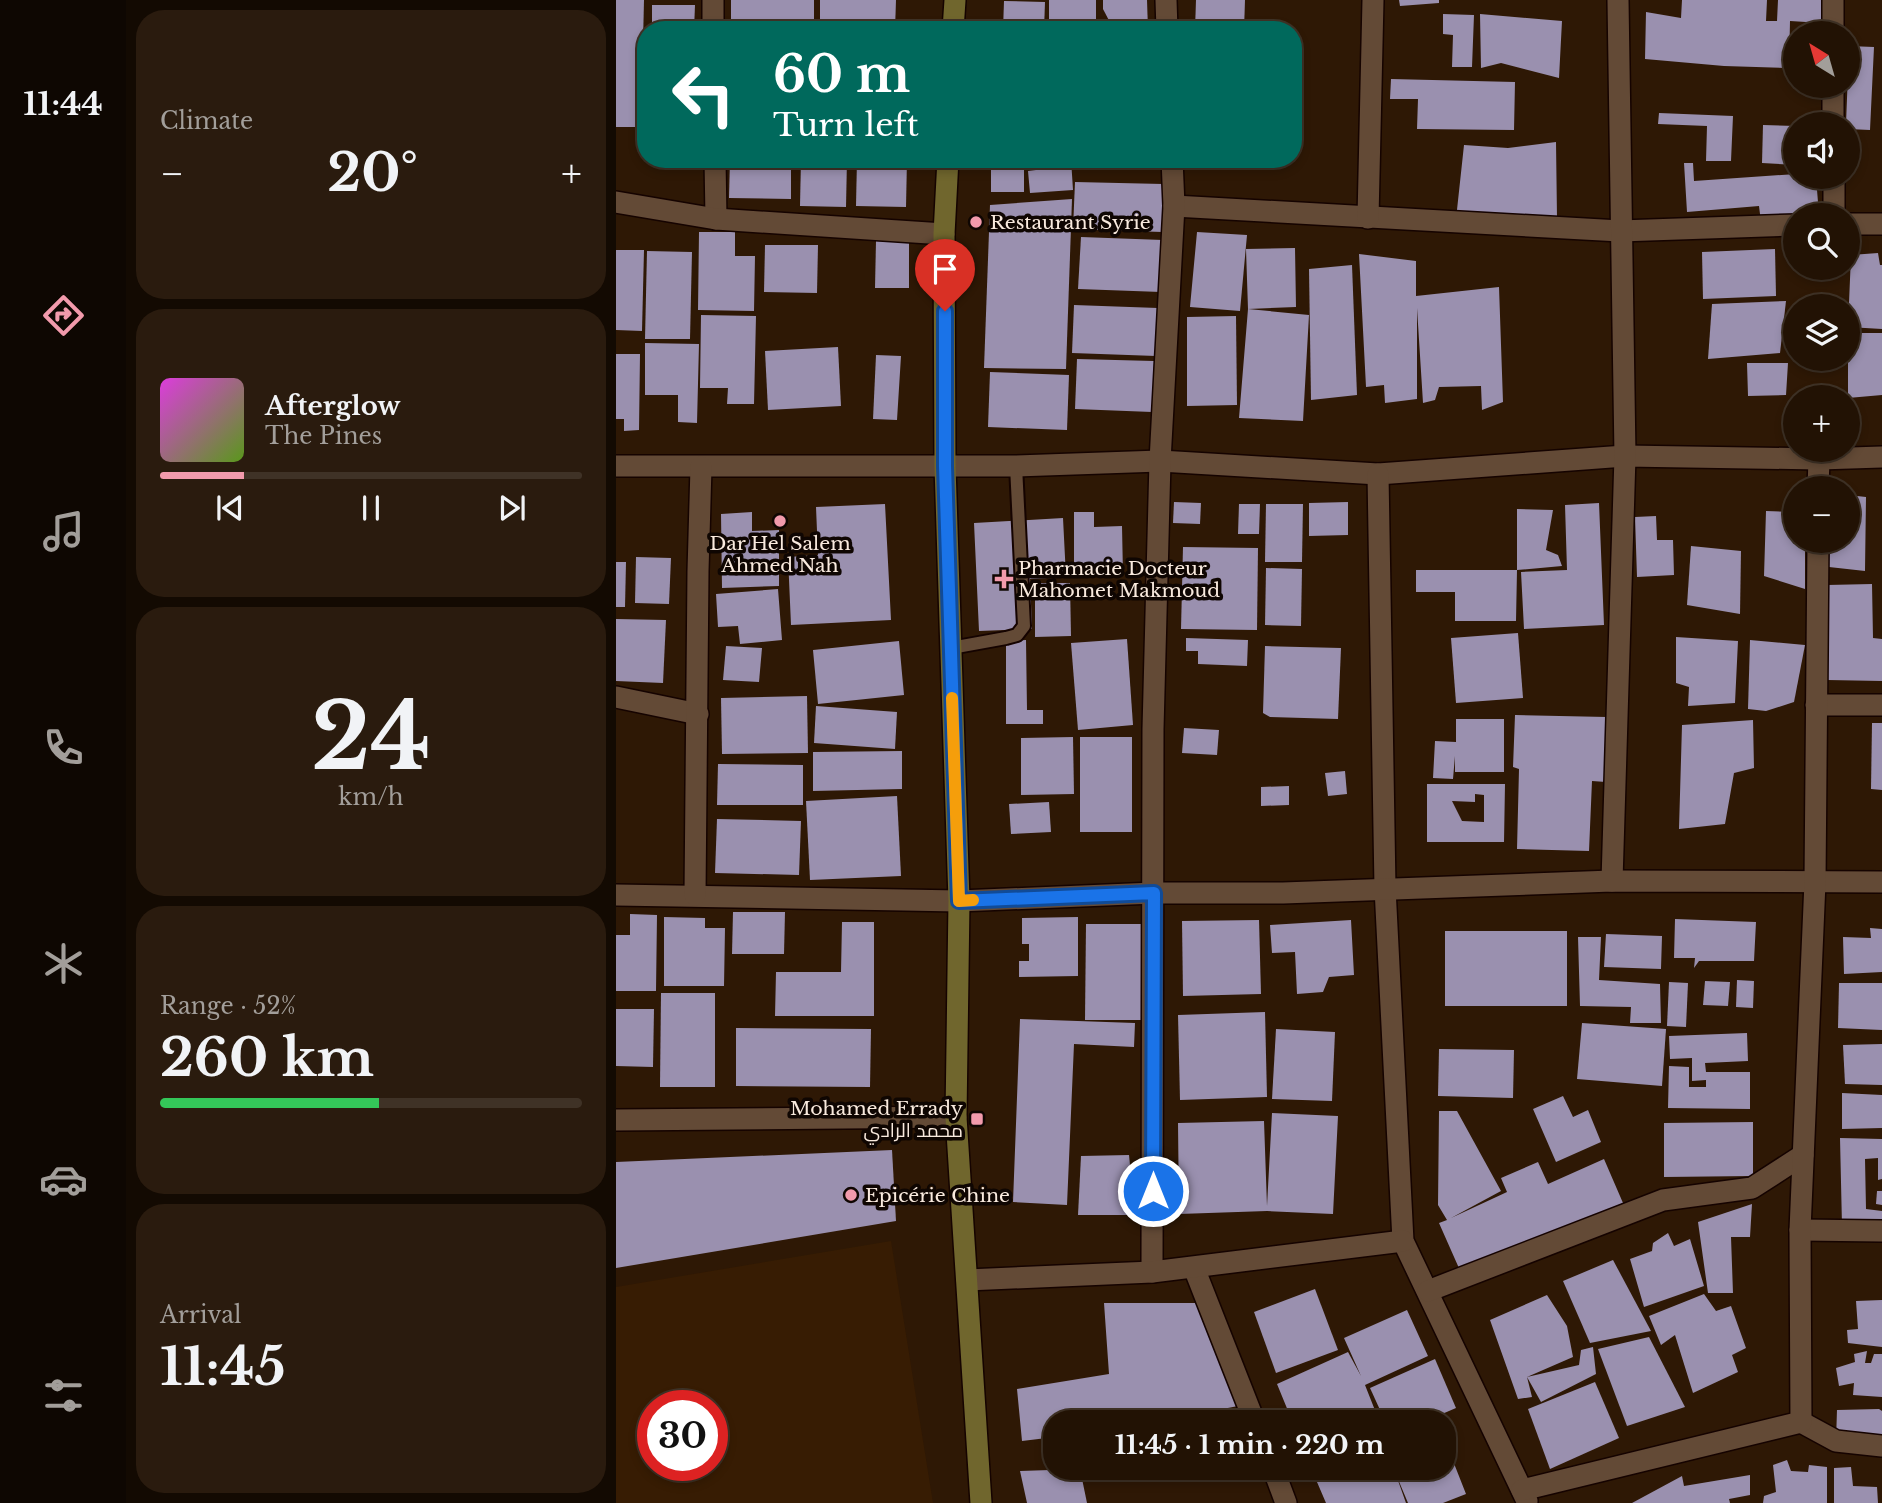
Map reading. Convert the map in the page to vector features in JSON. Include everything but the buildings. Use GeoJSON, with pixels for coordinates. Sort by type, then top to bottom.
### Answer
{"type":"FeatureCollection","features":[{"type":"Feature","properties":{"kind":"street"},"geometry":{"type":"LineString","coordinates":[[713,0],[713,21]]}},
{"type":"Feature","properties":{"kind":"street"},"geometry":{"type":"LineString","coordinates":[[954,21],[955,0]]}},
{"type":"Feature","properties":{"kind":"street"},"geometry":{"type":"LineString","coordinates":[[1166,0],[1167,21]]}},
{"type":"Feature","properties":{"kind":"street"},"geometry":{"type":"LineString","coordinates":[[1368,218],[1373,0]]}},
{"type":"Feature","properties":{"kind":"street"},"geometry":{"type":"LineString","coordinates":[[1612,881],[1625,456],[1618,0]]}},
{"type":"Feature","properties":{"kind":"street"},"geometry":{"type":"LineString","coordinates":[[1833,0],[1833,21]]}},
{"type":"Feature","properties":{"kind":"street"},"geometry":{"type":"LineString","coordinates":[[715,168],[716,219]]}},
{"type":"Feature","properties":{"kind":"street"},"geometry":{"type":"LineString","coordinates":[[948,168],[944,234],[945,466],[959,901],[956,1117],[981,1503]]}},
{"type":"Feature","properties":{"kind":"street"},"geometry":{"type":"LineString","coordinates":[[1152,1272],[1153,729],[1160,461],[1174,206],[1172,168]]}},
{"type":"Feature","properties":{"kind":"street"},"geometry":{"type":"LineString","coordinates":[[616,202],[716,219],[944,234]]}},
{"type":"Feature","properties":{"kind":"street"},"geometry":{"type":"LineString","coordinates":[[1174,206],[1620,231],[1783,225]]}},
{"type":"Feature","properties":{"kind":"street"},"geometry":{"type":"LineString","coordinates":[[1860,224],[1882,224]]}},
{"type":"Feature","properties":{"kind":"street"},"geometry":{"type":"LineString","coordinates":[[616,466],[1016,466],[1160,461],[1378,474],[1625,456],[1783,458]]}},
{"type":"Feature","properties":{"kind":"street"},"geometry":{"type":"LineString","coordinates":[[1860,458],[1882,457]]}},
{"type":"Feature","properties":{"kind":"street"},"geometry":{"type":"LineString","coordinates":[[695,895],[701,467]]}},
{"type":"Feature","properties":{"kind":"street"},"geometry":{"type":"LineString","coordinates":[[1378,474],[1385,888],[1402,1241],[1525,1497],[1801,1422],[1836,1441],[1882,1446]]}},
{"type":"Feature","properties":{"kind":"street"},"geometry":{"type":"LineString","coordinates":[[1801,1422],[1800,1230],[1815,882],[1818,553]]}},
{"type":"Feature","properties":{"kind":"street"},"geometry":{"type":"LineString","coordinates":[[616,697],[698,713]]}},
{"type":"Feature","properties":{"kind":"street"},"geometry":{"type":"LineString","coordinates":[[1816,705],[1882,705]]}},
{"type":"Feature","properties":{"kind":"street"},"geometry":{"type":"LineString","coordinates":[[616,895],[959,901],[1612,881],[1882,882]]}},
{"type":"Feature","properties":{"kind":"street"},"geometry":{"type":"LineString","coordinates":[[616,1120],[956,1117]]}},
{"type":"Feature","properties":{"kind":"street"},"geometry":{"type":"LineString","coordinates":[[1428,1291],[1662,1200],[1752,1188],[1803,1155]]}},
{"type":"Feature","properties":{"kind":"street"},"geometry":{"type":"LineString","coordinates":[[1800,1230],[1882,1231]]}},
{"type":"Feature","properties":{"kind":"street"},"geometry":{"type":"LineString","coordinates":[[967,1280],[1152,1272],[1402,1241]]}},
{"type":"Feature","properties":{"kind":"street"},"geometry":{"type":"LineString","coordinates":[[1194,1268],[1250,1410]]}},
{"type":"Feature","properties":{"kind":"street"},"geometry":{"type":"LineString","coordinates":[[1277,1480],[1286,1503]]}},
{"type":"Feature","properties":{"kind":"lane"},"geometry":{"type":"LineString","coordinates":[[951,648],[1017,635],[1024,626],[1016,466]]}},
{"type":"Feature","properties":{"kind":"shaded area"},"geometry":{"type":"Polygon","coordinates":[[[891,1241],[933,1503],[616,1503],[616,1287],[891,1241]]]}},
{"type":"Feature","properties":{"kind":"slow traffic"},"geometry":{"type":"LineString","coordinates":[[952,698],[959,901],[973,900]]}},
{"type":"Feature","properties":{"kind":"place","name":"Restaurant Syrie"},"geometry":{"type":"Point","coordinates":[976,222]}},
{"type":"Feature","properties":{"kind":"place","name":"Dar Hel Salem Ahmed Nah"},"geometry":{"type":"Point","coordinates":[780,521]}},
{"type":"Feature","properties":{"kind":"place","name":"Pharmacie Docteur Mahomet Makmoud"},"geometry":{"type":"Point","coordinates":[1004,579]}},
{"type":"Feature","properties":{"kind":"place","name":"Mohamed Errady محمد الرادي"},"geometry":{"type":"Point","coordinates":[977,1119]}},
{"type":"Feature","properties":{"kind":"place","name":"Epicérie Chine"},"geometry":{"type":"Point","coordinates":[851,1195]}},
{"type":"Feature","properties":{"kind":"route"},"geometry":{"type":"LineString","coordinates":[[945,311],[945,466],[959,901],[1154,893],[1153,1191]]}}]}
